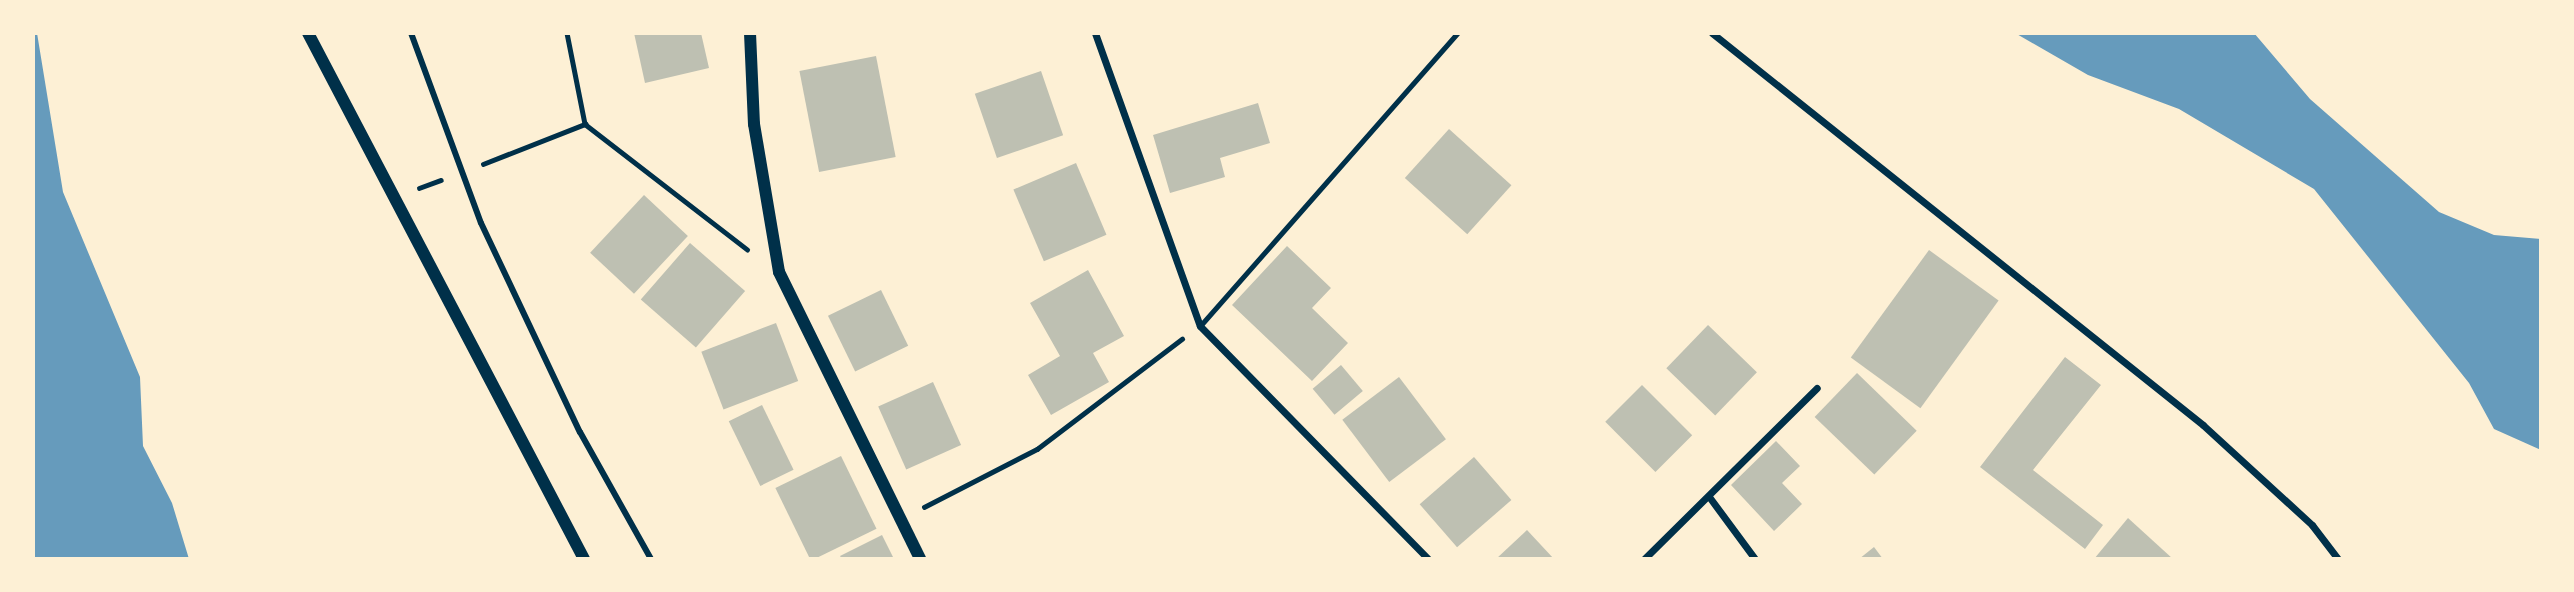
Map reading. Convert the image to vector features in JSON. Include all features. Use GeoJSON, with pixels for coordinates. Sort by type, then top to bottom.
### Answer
{"type":"FeatureCollection","features":[{"type":"Feature","properties":{"kind":"street"},"geometry":{"type":"LineString","coordinates":[[308,33],[584,559]]}},
{"type":"Feature","properties":{"kind":"street"},"geometry":{"type":"LineString","coordinates":[[411,33],[469,191],[580,432],[651,559]]}},
{"type":"Feature","properties":{"kind":"street"},"geometry":{"type":"LineString","coordinates":[[750,33],[754,124],[779,272],[920,559]]}},
{"type":"Feature","properties":{"kind":"street"},"geometry":{"type":"LineString","coordinates":[[1095,33],[1200,326],[1428,559]]}},
{"type":"Feature","properties":{"kind":"street"},"geometry":{"type":"LineString","coordinates":[[1712,33],[2203,425],[2312,525],[2338,559]]}},
{"type":"Feature","properties":{"kind":"street"},"geometry":{"type":"LineString","coordinates":[[1644,559],[1710,498],[1817,388]]}},
{"type":"Feature","properties":{"kind":"street"},"geometry":{"type":"LineString","coordinates":[[1710,498],[1755,559]]}},
{"type":"Feature","properties":{"kind":"lane"},"geometry":{"type":"LineString","coordinates":[[1200,326],[1457,33]]}},
{"type":"Feature","properties":{"kind":"path"},"geometry":{"type":"LineString","coordinates":[[567,33],[585,124],[779,272]]}},
{"type":"Feature","properties":{"kind":"path"},"geometry":{"type":"LineString","coordinates":[[477,166],[585,124]]}},
{"type":"Feature","properties":{"kind":"path"},"geometry":{"type":"LineString","coordinates":[[901,519],[1037,449],[1200,326]]}},
{"type":"Feature","properties":{"kind":"water"},"geometry":{"type":"Polygon","coordinates":[[[33,33],[37,33],[63,192],[140,377],[143,446],[172,503],[189,559],[33,559],[33,33]]]}},
{"type":"Feature","properties":{"kind":"water"},"geometry":{"type":"Polygon","coordinates":[[[2015,33],[2254,33],[2310,99],[2439,212],[2494,235],[2541,239],[2541,450],[2494,429],[2469,383],[2314,189],[2179,109],[2088,75],[2015,33]]]}},
{"type":"Feature","properties":{"kind":"building"},"geometry":{"type":"Polygon","coordinates":[[[634,33],[701,33],[709,68],[645,83],[634,33]]]}},
{"type":"Feature","properties":{"kind":"building"},"geometry":{"type":"Polygon","coordinates":[[[876,56],[896,157],[819,172],[799,71],[876,56]]]}},
{"type":"Feature","properties":{"kind":"building"},"geometry":{"type":"Polygon","coordinates":[[[1041,71],[1063,135],[997,158],[975,94],[1041,71]]]}},
{"type":"Feature","properties":{"kind":"building"},"geometry":{"type":"Polygon","coordinates":[[[1258,103],[1270,143],[1220,158],[1225,177],[1170,193],[1153,135],[1258,103]]]}},
{"type":"Feature","properties":{"kind":"building"},"geometry":{"type":"Polygon","coordinates":[[[1449,129],[1511,185],[1467,234],[1405,178],[1449,129]]]}},
{"type":"Feature","properties":{"kind":"building"},"geometry":{"type":"Polygon","coordinates":[[[1076,163],[1106,235],[1044,261],[1013,190],[1076,163]]]}},
{"type":"Feature","properties":{"kind":"building"},"geometry":{"type":"Polygon","coordinates":[[[644,195],[688,236],[634,294],[590,253],[644,195]]]}},
{"type":"Feature","properties":{"kind":"building"},"geometry":{"type":"Polygon","coordinates":[[[690,243],[745,291],[696,347],[641,300],[690,243]]]}},
{"type":"Feature","properties":{"kind":"building"},"geometry":{"type":"Polygon","coordinates":[[[1287,246],[1331,288],[1312,308],[1348,343],[1312,381],[1232,305],[1287,246]]]}},
{"type":"Feature","properties":{"kind":"building"},"geometry":{"type":"Polygon","coordinates":[[[1929,250],[1999,301],[1920,408],[1851,358],[1929,250]]]}},
{"type":"Feature","properties":{"kind":"building"},"geometry":{"type":"Polygon","coordinates":[[[1088,270],[1124,336],[1093,353],[1109,382],[1051,415],[1028,375],[1060,356],[1030,303],[1088,270]]]}},
{"type":"Feature","properties":{"kind":"building"},"geometry":{"type":"Polygon","coordinates":[[[881,290],[908,346],[855,372],[828,316],[881,290]]]}},
{"type":"Feature","properties":{"kind":"building"},"geometry":{"type":"Polygon","coordinates":[[[776,323],[798,381],[724,410],[701,352],[776,323]]]}},
{"type":"Feature","properties":{"kind":"building"},"geometry":{"type":"Polygon","coordinates":[[[1708,325],[1757,372],[1715,415],[1666,368],[1708,325]]]}},
{"type":"Feature","properties":{"kind":"building"},"geometry":{"type":"Polygon","coordinates":[[[2065,357],[2101,385],[2033,470],[2103,525],[2085,549],[1980,467],[2065,357]]]}},
{"type":"Feature","properties":{"kind":"building"},"geometry":{"type":"Polygon","coordinates":[[[1341,365],[1363,391],[1335,415],[1313,389],[1341,365]]]}},
{"type":"Feature","properties":{"kind":"building"},"geometry":{"type":"Polygon","coordinates":[[[1857,373],[1917,431],[1874,475],[1815,417],[1857,373]]]}},
{"type":"Feature","properties":{"kind":"building"},"geometry":{"type":"Polygon","coordinates":[[[1399,377],[1446,439],[1389,482],[1342,420],[1399,377]]]}},
{"type":"Feature","properties":{"kind":"building"},"geometry":{"type":"Polygon","coordinates":[[[933,382],[961,445],[906,469],[878,406],[933,382]]]}},
{"type":"Feature","properties":{"kind":"building"},"geometry":{"type":"Polygon","coordinates":[[[1642,385],[1692,435],[1655,472],[1605,422],[1642,385]]]}},
{"type":"Feature","properties":{"kind":"building"},"geometry":{"type":"Polygon","coordinates":[[[762,405],[794,470],[760,486],[729,421],[762,405]]]}},
{"type":"Feature","properties":{"kind":"building"},"geometry":{"type":"Polygon","coordinates":[[[1776,441],[1800,466],[1782,483],[1802,504],[1774,531],[1731,485],[1776,441]]]}},
{"type":"Feature","properties":{"kind":"building"},"geometry":{"type":"Polygon","coordinates":[[[841,456],[877,529],[810,559],[775,488],[841,456]]]}},
{"type":"Feature","properties":{"kind":"building"},"geometry":{"type":"Polygon","coordinates":[[[1474,457],[1511,500],[1457,547],[1420,504],[1474,457]]]}},
{"type":"Feature","properties":{"kind":"building"},"geometry":{"type":"Polygon","coordinates":[[[2128,518],[2173,559],[2094,559],[2128,518]]]}},
{"type":"Feature","properties":{"kind":"building"},"geometry":{"type":"Polygon","coordinates":[[[1527,530],[1554,559],[1496,559],[1527,530]]]}},
{"type":"Feature","properties":{"kind":"building"},"geometry":{"type":"Polygon","coordinates":[[[882,535],[894,559],[842,559],[840,556],[882,535]]]}},
{"type":"Feature","properties":{"kind":"building"},"geometry":{"type":"Polygon","coordinates":[[[1874,547],[1883,559],[1859,559],[1874,547]]]}}]}
